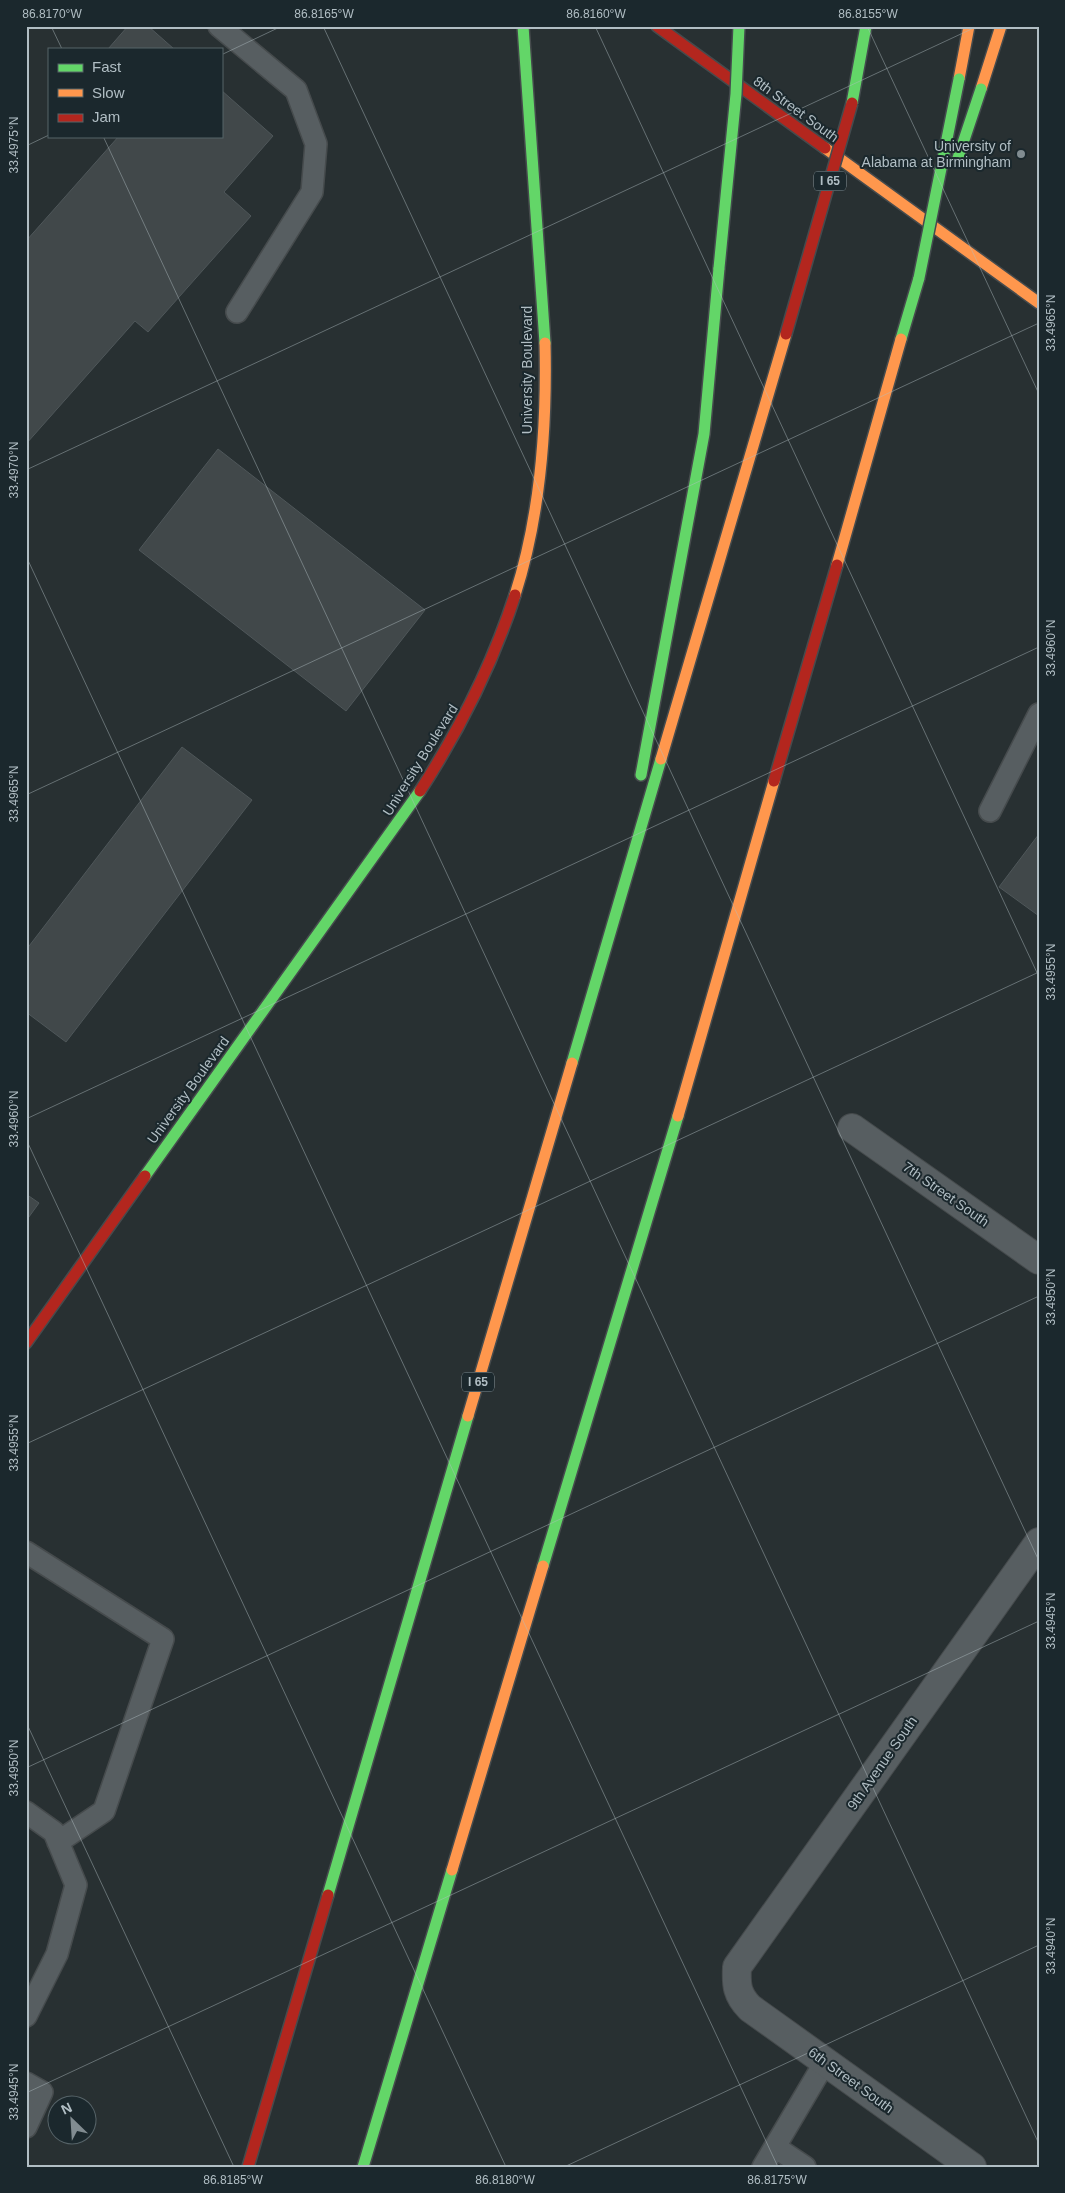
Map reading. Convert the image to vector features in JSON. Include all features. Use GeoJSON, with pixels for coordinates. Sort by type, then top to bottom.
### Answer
{"type":"FeatureCollection","features":[{"type":"Feature","properties":{"kind":"main road","name":"University Boulevard"},"geometry":{"type":"LineString","coordinates":[[26,1343],[408,810],[462,725],[500,640],[520,578],[534,512],[542,447],[545,392],[543,322],[523,26]]}},
{"type":"Feature","properties":{"kind":"main road","name":"8th Street South"},"geometry":{"type":"LineString","coordinates":[[656,26],[1039,303]]}},
{"type":"Feature","properties":{"kind":"main road"},"geometry":{"type":"LineString","coordinates":[[638,788],[704,434],[736,94],[739,26]]}},
{"type":"Feature","properties":{"kind":"main road","name":"I 65"},"geometry":{"type":"LineString","coordinates":[[248,2167],[851,111],[866,26]]}},
{"type":"Feature","properties":{"kind":"main road"},"geometry":{"type":"LineString","coordinates":[[919,278],[969,26]]}},
{"type":"Feature","properties":{"kind":"main road"},"geometry":{"type":"LineString","coordinates":[[363,2167],[686,1088],[919,278],[1001,26]]}},
{"type":"Feature","properties":{"kind":"main road"},"geometry":{"type":"LineString","coordinates":[[613,926],[635,808]]}},
{"type":"Feature","properties":{"kind":"street","name":"7th Street South"},"geometry":{"type":"LineString","coordinates":[[852,1128],[1039,1260]]}},
{"type":"Feature","properties":{"kind":"street","name":"9th Avenue South"},"geometry":{"type":"LineString","coordinates":[[736,1988],[737,1967],[1039,1542]]}},
{"type":"Feature","properties":{"kind":"street","name":"6th Street South"},"geometry":{"type":"LineString","coordinates":[[736,1988],[742,2000],[750,2008],[972,2167]]}},
{"type":"Feature","properties":{"kind":"lane"},"geometry":{"type":"LineString","coordinates":[[219,26],[296,90],[316,144],[312,192],[237,312]]}},
{"type":"Feature","properties":{"kind":"lane"},"geometry":{"type":"LineString","coordinates":[[990,811],[1039,714]]}},
{"type":"Feature","properties":{"kind":"lane"},"geometry":{"type":"LineString","coordinates":[[26,1552],[163,1639],[104,1811],[58,1842]]}},
{"type":"Feature","properties":{"kind":"lane"},"geometry":{"type":"LineString","coordinates":[[26,1812],[54,1832],[76,1885],[58,1954],[26,2016]]}},
{"type":"Feature","properties":{"kind":"lane"},"geometry":{"type":"LineString","coordinates":[[763,2167],[825,2062]]}},
{"type":"Feature","properties":{"kind":"lane"},"geometry":{"type":"LineString","coordinates":[[26,2083],[42,2092],[26,2126]]}},
{"type":"Feature","properties":{"kind":"lane"},"geometry":{"type":"LineString","coordinates":[[775,2147],[805,2167]]}},
{"type":"Feature","properties":{"kind":"building"},"geometry":{"type":"Polygon","coordinates":[[[128,26],[148,26],[173,48],[109,48],[128,26]]]}},
{"type":"Feature","properties":{"kind":"building"},"geometry":{"type":"Polygon","coordinates":[[[222,91],[273,136],[224,192],[251,216],[148,332],[135,321],[26,444],[26,241],[117,138],[222,138],[222,91]]]}},
{"type":"Feature","properties":{"kind":"building"},"geometry":{"type":"Polygon","coordinates":[[[218,449],[425,610],[346,711],[139,550],[218,449]]]}},
{"type":"Feature","properties":{"kind":"building"},"geometry":{"type":"Polygon","coordinates":[[[182,747],[252,800],[66,1042],[26,1012],[26,950],[182,747]]]}},
{"type":"Feature","properties":{"kind":"building"},"geometry":{"type":"Polygon","coordinates":[[[1039,834],[1039,916],[999,887],[1039,834]]]}},
{"type":"Feature","properties":{"kind":"building"},"geometry":{"type":"Polygon","coordinates":[[[26,1194],[39,1203],[26,1221],[26,1194]]]}},
{"type":"Feature","properties":{"kind":"traffic: fast"},"geometry":{"type":"LineString","coordinates":[[523,26],[545,343]]}},
{"type":"Feature","properties":{"kind":"traffic: fast"},"geometry":{"type":"LineString","coordinates":[[719,268],[736,94],[739,26]]}},
{"type":"Feature","properties":{"kind":"traffic: fast"},"geometry":{"type":"LineString","coordinates":[[852,103],[866,26]]}},
{"type":"Feature","properties":{"kind":"traffic: fast"},"geometry":{"type":"LineString","coordinates":[[919,278],[959,79]]}},
{"type":"Feature","properties":{"kind":"traffic: fast"},"geometry":{"type":"LineString","coordinates":[[957,161],[981,89]]}},
{"type":"Feature","properties":{"kind":"traffic: fast"},"geometry":{"type":"LineString","coordinates":[[641,775],[704,434],[719,268]]}},
{"type":"Feature","properties":{"kind":"traffic: fast"},"geometry":{"type":"LineString","coordinates":[[901,339],[919,278]]}},
{"type":"Feature","properties":{"kind":"traffic: fast"},"geometry":{"type":"LineString","coordinates":[[572,1063],[661,759]]}},
{"type":"Feature","properties":{"kind":"traffic: fast"},"geometry":{"type":"LineString","coordinates":[[145,1176],[420,791]]}},
{"type":"Feature","properties":{"kind":"traffic: fast"},"geometry":{"type":"LineString","coordinates":[[543,1566],[678,1116]]}},
{"type":"Feature","properties":{"kind":"traffic: fast"},"geometry":{"type":"LineString","coordinates":[[328,1895],[468,1416]]}},
{"type":"Feature","properties":{"kind":"traffic: fast"},"geometry":{"type":"LineString","coordinates":[[363,2167],[452,1870]]}},
{"type":"Feature","properties":{"kind":"traffic: slow"},"geometry":{"type":"LineString","coordinates":[[959,79],[969,26]]}},
{"type":"Feature","properties":{"kind":"traffic: slow"},"geometry":{"type":"LineString","coordinates":[[981,89],[1001,26]]}},
{"type":"Feature","properties":{"kind":"traffic: slow"},"geometry":{"type":"LineString","coordinates":[[825,148],[1039,303]]}},
{"type":"Feature","properties":{"kind":"traffic: slow"},"geometry":{"type":"LineString","coordinates":[[661,759],[786,334]]}},
{"type":"Feature","properties":{"kind":"traffic: slow"},"geometry":{"type":"LineString","coordinates":[[837,565],[901,339]]}},
{"type":"Feature","properties":{"kind":"traffic: slow"},"geometry":{"type":"LineString","coordinates":[[515,595],[531,533],[540,470],[545,406],[545,343]]}},
{"type":"Feature","properties":{"kind":"traffic: slow"},"geometry":{"type":"LineString","coordinates":[[678,1116],[774,781]]}},
{"type":"Feature","properties":{"kind":"traffic: slow"},"geometry":{"type":"LineString","coordinates":[[468,1416],[572,1063]]}},
{"type":"Feature","properties":{"kind":"traffic: slow"},"geometry":{"type":"LineString","coordinates":[[452,1870],[543,1566]]}},
{"type":"Feature","properties":{"kind":"traffic: jam"},"geometry":{"type":"LineString","coordinates":[[657,26],[825,148]]}},
{"type":"Feature","properties":{"kind":"traffic: jam"},"geometry":{"type":"LineString","coordinates":[[786,334],[852,103]]}},
{"type":"Feature","properties":{"kind":"traffic: jam"},"geometry":{"type":"LineString","coordinates":[[774,781],[837,565]]}},
{"type":"Feature","properties":{"kind":"traffic: jam"},"geometry":{"type":"LineString","coordinates":[[420,791],[474,696],[496,647],[515,595]]}},
{"type":"Feature","properties":{"kind":"traffic: jam"},"geometry":{"type":"LineString","coordinates":[[26,1343],[145,1176]]}},
{"type":"Feature","properties":{"kind":"traffic: jam"},"geometry":{"type":"LineString","coordinates":[[248,2167],[328,1895]]}},
{"type":"Feature","properties":{"kind":"place","name":"University of Alabama at Birmingham"},"geometry":{"type":"Point","coordinates":[1021,154]}}]}
